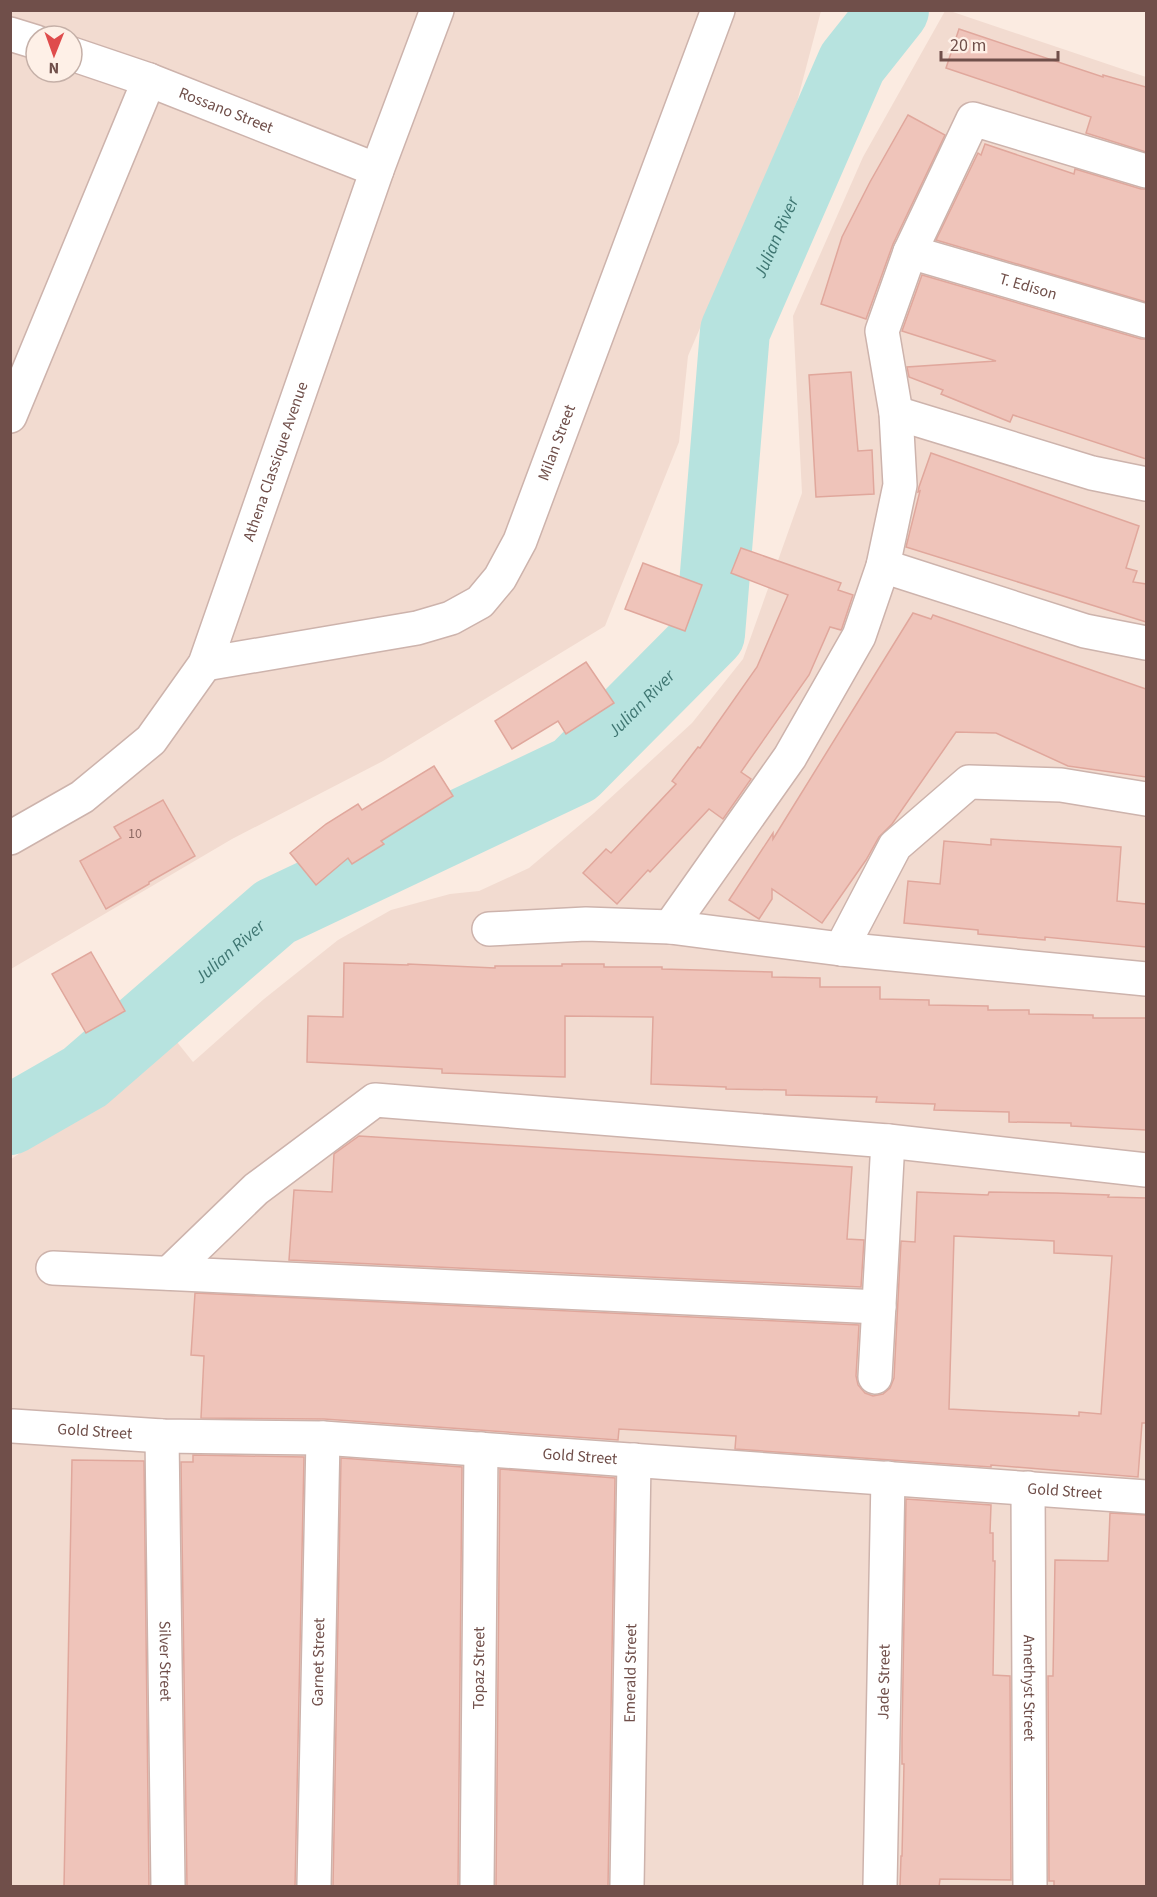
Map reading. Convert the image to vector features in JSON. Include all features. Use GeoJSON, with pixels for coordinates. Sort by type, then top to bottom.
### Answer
{"type":"FeatureCollection","features":[{"type":"Feature","properties":{"kind":"street","name":"Athena Classique Avenue"},"geometry":{"type":"LineString","coordinates":[[10,838],[82,798],[151,740],[205,664],[377,170],[437,10]]}},
{"type":"Feature","properties":{"kind":"street","name":"Milan Street"},"geometry":{"type":"LineString","coordinates":[[205,664],[417,628],[452,618],[480,602],[500,578],[520,541],[718,10]]}},
{"type":"Feature","properties":{"kind":"street","name":"Rossano Street"},"geometry":{"type":"LineString","coordinates":[[84,58],[149,80],[377,170]]}},
{"type":"Feature","properties":{"kind":"street"},"geometry":{"type":"LineString","coordinates":[[10,416],[149,80]]}},
{"type":"Feature","properties":{"kind":"street"},"geometry":{"type":"LineString","coordinates":[[670,927],[790,757],[859,636],[883,566],[900,485],[896,413],[882,331],[910,252],[973,119],[1146,171]]}},
{"type":"Feature","properties":{"kind":"street","name":"T. Edison"},"geometry":{"type":"LineString","coordinates":[[910,252],[1146,321]]}},
{"type":"Feature","properties":{"kind":"street"},"geometry":{"type":"LineString","coordinates":[[896,413],[1092,473],[1146,484]]}},
{"type":"Feature","properties":{"kind":"street"},"geometry":{"type":"LineString","coordinates":[[883,566],[1085,631],[1146,643]]}},
{"type":"Feature","properties":{"kind":"street"},"geometry":{"type":"LineString","coordinates":[[841,949],[895,846],[969,782],[1061,785],[1146,799]]}},
{"type":"Feature","properties":{"kind":"street"},"geometry":{"type":"LineString","coordinates":[[489,929],[586,924],[670,927],[841,949],[1146,979]]}},
{"type":"Feature","properties":{"kind":"street"},"geometry":{"type":"LineString","coordinates":[[169,1273],[256,1189],[375,1100],[888,1142],[1146,1170]]}},
{"type":"Feature","properties":{"kind":"street"},"geometry":{"type":"LineString","coordinates":[[875,1377],[888,1142]]}},
{"type":"Feature","properties":{"kind":"street"},"geometry":{"type":"LineString","coordinates":[[53,1268],[879,1307]]}},
{"type":"Feature","properties":{"kind":"street","name":"Gold Street"},"geometry":{"type":"LineString","coordinates":[[13,1426],[162,1436],[323,1438],[1146,1497]]}},
{"type":"Feature","properties":{"kind":"street","name":"Silver Street"},"geometry":{"type":"LineString","coordinates":[[162,1436],[168,1887]]}},
{"type":"Feature","properties":{"kind":"street","name":"Garnet Street"},"geometry":{"type":"LineString","coordinates":[[314,1887],[323,1438]]}},
{"type":"Feature","properties":{"kind":"street","name":"Topaz Street"},"geometry":{"type":"LineString","coordinates":[[477,1887],[481,1449]]}},
{"type":"Feature","properties":{"kind":"street","name":"Emerald Street"},"geometry":{"type":"LineString","coordinates":[[627,1887],[634,1460]]}},
{"type":"Feature","properties":{"kind":"street","name":"Jade Street"},"geometry":{"type":"LineString","coordinates":[[880,1887],[888,1478]]}},
{"type":"Feature","properties":{"kind":"street","name":"Amethyst Street"},"geometry":{"type":"LineString","coordinates":[[1028,1488],[1030,1887]]}},
{"type":"Feature","properties":{"kind":"shaded area"},"geometry":{"type":"Polygon","coordinates":[[[11,11],[821,11],[797,102],[688,356],[679,442],[605,626],[383,761],[232,839],[11,969],[11,11]]]}},
{"type":"Feature","properties":{"kind":"shaded area"},"geometry":{"type":"Polygon","coordinates":[[[945,11],[1146,77],[1146,1886],[11,1886],[10,1160],[177,1042],[193,1062],[264,999],[338,940],[391,910],[450,894],[479,891],[529,868],[594,813],[692,723],[743,659],[802,493],[793,316],[863,157],[945,11]]]}},
{"type":"Feature","properties":{"kind":"building"},"geometry":{"type":"Polygon","coordinates":[[[959,29],[1103,77],[1103,75],[1146,87],[1146,152],[1086,133],[1091,117],[946,68],[959,29]]]}},
{"type":"Feature","properties":{"kind":"building"},"geometry":{"type":"Polygon","coordinates":[[[908,115],[945,135],[893,244],[866,319],[821,304],[842,237],[908,115]]]}},
{"type":"Feature","properties":{"kind":"building"},"geometry":{"type":"Polygon","coordinates":[[[985,144],[1074,174],[1075,169],[1146,189],[1146,302],[936,240],[978,153],[981,155],[985,144]]]}},
{"type":"Feature","properties":{"kind":"building"},"geometry":{"type":"Polygon","coordinates":[[[922,275],[1146,339],[1146,459],[1013,415],[1010,422],[941,394],[943,390],[909,377],[907,367],[996,361],[902,331],[922,275]]]}},
{"type":"Feature","properties":{"kind":"building"},"geometry":{"type":"Polygon","coordinates":[[[851,372],[858,451],[872,450],[874,494],[816,497],[809,375],[851,372]]]}},
{"type":"Feature","properties":{"kind":"building"},"geometry":{"type":"Polygon","coordinates":[[[931,453],[1139,526],[1126,568],[1137,571],[1133,582],[1146,584],[1146,622],[906,547],[920,491],[918,492],[919,487],[931,453]]]}},
{"type":"Feature","properties":{"kind":"building"},"geometry":{"type":"Polygon","coordinates":[[[741,548],[841,583],[838,590],[853,595],[842,628],[841,630],[830,627],[809,675],[741,772],[751,779],[723,819],[709,809],[617,904],[583,873],[606,849],[611,853],[676,784],[672,781],[698,747],[700,748],[757,667],[788,595],[731,573],[741,548]]]}},
{"type":"Feature","properties":{"kind":"building"},"geometry":{"type":"Polygon","coordinates":[[[643,563],[702,585],[685,631],[625,609],[643,563]]]}},
{"type":"Feature","properties":{"kind":"building"},"geometry":{"type":"Polygon","coordinates":[[[913,613],[931,619],[933,615],[1146,689],[1146,777],[1068,766],[996,733],[956,732],[892,824],[879,837],[866,860],[822,923],[772,889],[772,899],[759,919],[729,900],[773,833],[773,839],[913,613]]]}},
{"type":"Feature","properties":{"kind":"building"},"geometry":{"type":"Polygon","coordinates":[[[586,662],[614,703],[566,734],[558,721],[512,749],[495,721],[586,662]]]}},
{"type":"Feature","properties":{"kind":"building"},"geometry":{"type":"Polygon","coordinates":[[[434,766],[453,796],[381,841],[384,844],[352,864],[348,858],[316,885],[290,853],[326,824],[358,804],[362,810],[434,766]]]}},
{"type":"Feature","properties":{"kind":"building"},"geometry":{"type":"Polygon","coordinates":[[[163,800],[195,856],[106,909],[80,861],[121,838],[114,827],[163,800]]]}},
{"type":"Feature","properties":{"kind":"building"},"geometry":{"type":"Polygon","coordinates":[[[991,839],[1121,847],[1117,901],[1146,904],[1146,947],[1045,937],[1045,940],[978,934],[978,930],[904,923],[908,881],[940,884],[944,841],[991,845],[991,839]]]}},
{"type":"Feature","properties":{"kind":"building"},"geometry":{"type":"Polygon","coordinates":[[[91,952],[125,1011],[86,1033],[52,974],[91,952]]]}},
{"type":"Feature","properties":{"kind":"building"},"geometry":{"type":"Polygon","coordinates":[[[344,963],[495,968],[495,966],[604,964],[604,967],[772,972],[772,977],[820,978],[820,987],[880,987],[880,999],[929,1000],[929,1005],[988,1006],[988,1010],[1029,1010],[1029,1014],[1093,1015],[1093,1018],[1146,1018],[1146,1130],[1071,1126],[1071,1123],[1009,1122],[1009,1112],[934,1110],[935,1104],[876,1102],[877,1097],[786,1095],[786,1090],[651,1084],[653,1017],[565,1016],[565,1077],[442,1073],[442,1069],[307,1062],[308,1016],[343,1017],[344,963]]]}},
{"type":"Feature","properties":{"kind":"building"},"geometry":{"type":"Polygon","coordinates":[[[359,1136],[852,1167],[847,1239],[864,1240],[861,1287],[289,1260],[294,1190],[332,1192],[334,1154],[359,1136]]]}},
{"type":"Feature","properties":{"kind":"building"},"geometry":{"type":"Polygon","coordinates":[[[917,1192],[988,1195],[989,1192],[1056,1193],[1146,1198],[1146,1423],[1142,1423],[1138,1477],[735,1449],[736,1436],[619,1429],[618,1440],[324,1419],[201,1418],[204,1356],[191,1355],[195,1293],[859,1325],[856,1376],[858,1385],[865,1393],[873,1396],[883,1394],[890,1388],[894,1378],[901,1241],[915,1242],[917,1192]],[[954,1236],[949,1409],[1079,1416],[1079,1412],[1101,1414],[1112,1256],[1054,1253],[1054,1241],[954,1236]]]}},
{"type":"Feature","properties":{"kind":"building"},"geometry":{"type":"Polygon","coordinates":[[[193,1455],[304,1457],[295,1887],[187,1887],[181,1462],[193,1462],[193,1455]]]}},
{"type":"Feature","properties":{"kind":"building"},"geometry":{"type":"Polygon","coordinates":[[[341,1458],[462,1467],[458,1887],[333,1887],[341,1458]]]}},
{"type":"Feature","properties":{"kind":"building"},"geometry":{"type":"Polygon","coordinates":[[[72,1460],[144,1461],[149,1887],[64,1887],[72,1460]]]}},
{"type":"Feature","properties":{"kind":"building"},"geometry":{"type":"Polygon","coordinates":[[[500,1469],[615,1478],[608,1887],[496,1887],[500,1469]]]}},
{"type":"Feature","properties":{"kind":"building"},"geometry":{"type":"Polygon","coordinates":[[[906,1499],[991,1505],[990,1533],[993,1533],[993,1561],[995,1561],[993,1675],[1010,1676],[1011,1880],[940,1879],[939,1887],[900,1887],[904,1764],[902,1764],[902,1738],[906,1499]]]}},
{"type":"Feature","properties":{"kind":"building"},"geometry":{"type":"Polygon","coordinates":[[[1110,1513],[1146,1515],[1146,1887],[1054,1887],[1054,1881],[1049,1881],[1048,1676],[1053,1676],[1055,1560],[1108,1561],[1110,1513]]]}},
{"type":"Feature","properties":{"kind":"waterway","name":"Julian River"},"geometry":{"type":"LineString","coordinates":[[10,1120],[85,1077],[275,912],[575,770],[710,634],[735,331],[852,63],[894,10]]}}]}
